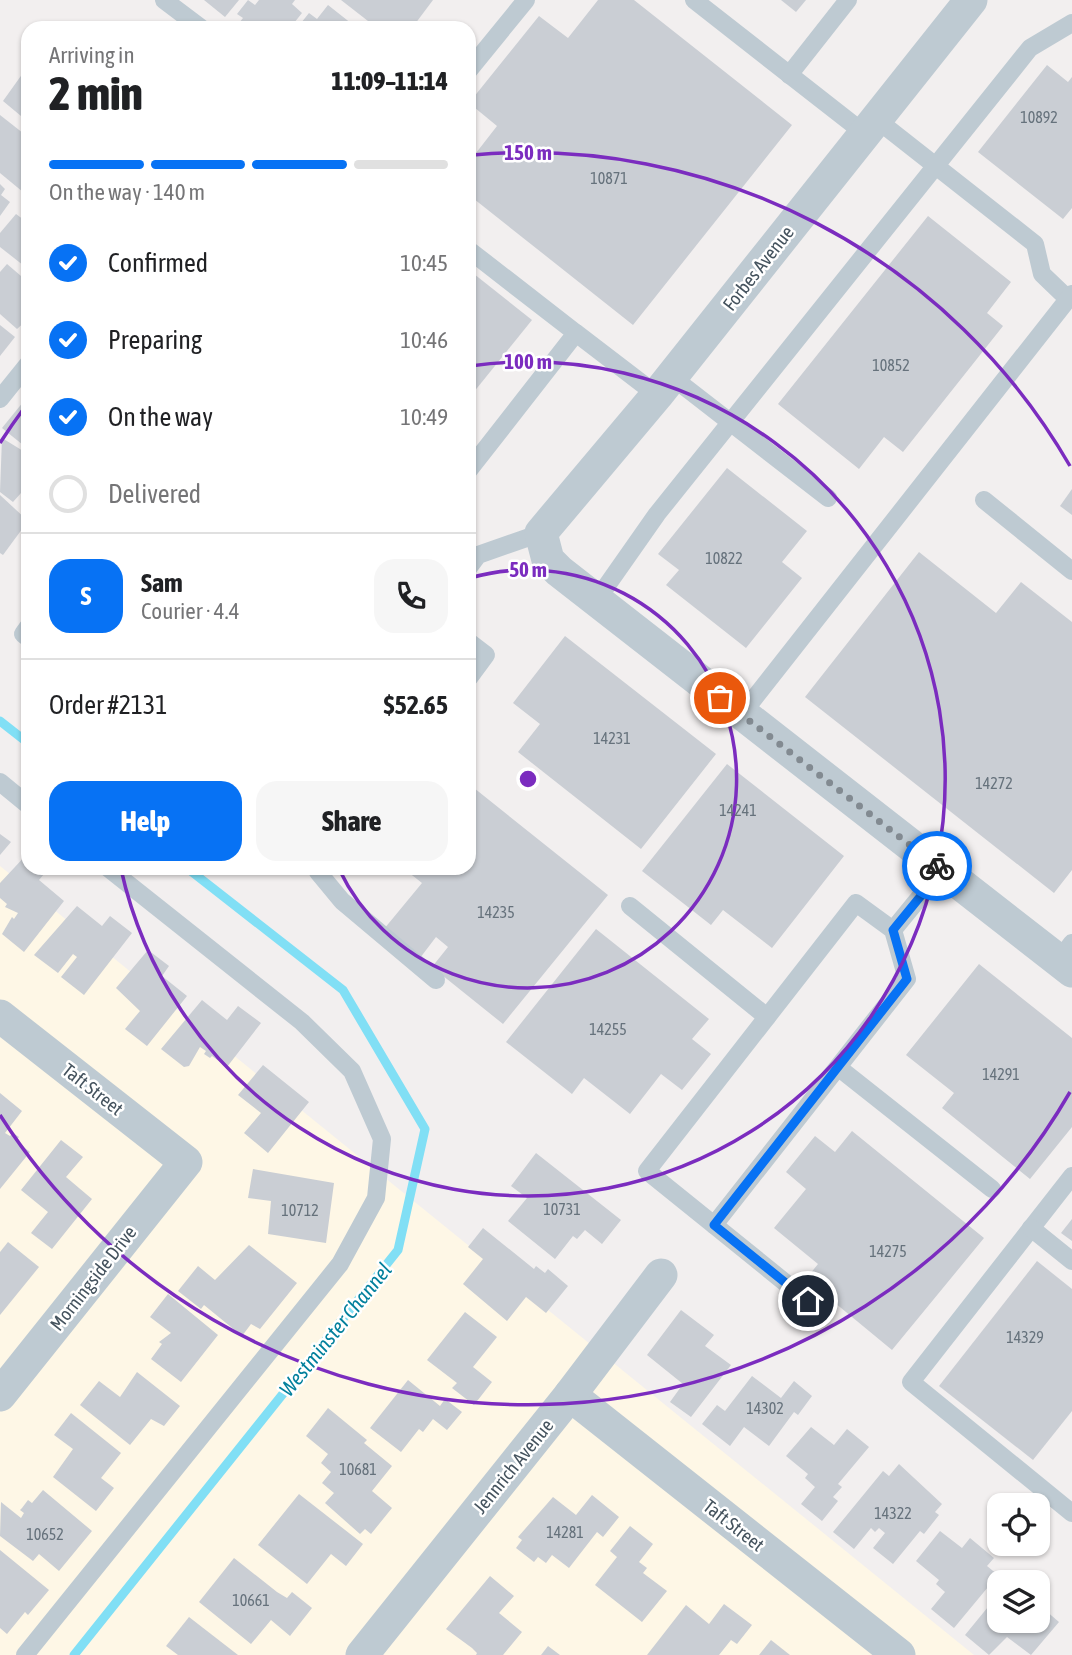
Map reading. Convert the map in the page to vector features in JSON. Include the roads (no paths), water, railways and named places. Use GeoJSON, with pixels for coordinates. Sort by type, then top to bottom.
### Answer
{"type":"FeatureCollection","features":[{"type":"Feature","properties":{"kind":"street","name":"Forbes Avenue"},"geometry":{"type":"LineString","coordinates":[[541,533],[665,386],[971,0]]}},
{"type":"Feature","properties":{"kind":"street"},"geometry":{"type":"LineString","coordinates":[[541,533],[548,560],[596,601],[942,870],[1068,958]]}},
{"type":"Feature","properties":{"kind":"street","name":"Taft Street"},"geometry":{"type":"LineString","coordinates":[[0,1016],[186,1161]]}},
{"type":"Feature","properties":{"kind":"street","name":"Morningside Drive"},"geometry":{"type":"LineString","coordinates":[[0,1395],[186,1161]]}},
{"type":"Feature","properties":{"kind":"street","name":"Jennrich Avenue"},"geometry":{"type":"LineString","coordinates":[[362,1655],[570,1395],[661,1275]]}},
{"type":"Feature","properties":{"kind":"street","name":"Taft Street"},"geometry":{"type":"LineString","coordinates":[[570,1395],[899,1655]]}},
{"type":"Feature","properties":{"kind":"lane"},"geometry":{"type":"LineString","coordinates":[[164,0],[192,21]]}},
{"type":"Feature","properties":{"kind":"lane"},"geometry":{"type":"LineString","coordinates":[[476,61],[526,0]]}},
{"type":"Feature","properties":{"kind":"lane"},"geometry":{"type":"LineString","coordinates":[[694,0],[789,75],[936,166],[1035,244],[1042,274],[1070,296],[741,715]]}},
{"type":"Feature","properties":{"kind":"lane"},"geometry":{"type":"LineString","coordinates":[[789,75],[848,0]]}},
{"type":"Feature","properties":{"kind":"lane"},"geometry":{"type":"LineString","coordinates":[[596,601],[657,514],[1030,48],[1072,23]]}},
{"type":"Feature","properties":{"kind":"lane"},"geometry":{"type":"LineString","coordinates":[[476,255],[576,333],[730,423],[828,498]]}},
{"type":"Feature","properties":{"kind":"lane"},"geometry":{"type":"LineString","coordinates":[[476,461],[576,333]]}},
{"type":"Feature","properties":{"kind":"lane"},"geometry":{"type":"LineString","coordinates":[[0,399],[21,373]]}},
{"type":"Feature","properties":{"kind":"lane"},"geometry":{"type":"LineString","coordinates":[[984,500],[1072,571]]}},
{"type":"Feature","properties":{"kind":"lane"},"geometry":{"type":"LineString","coordinates":[[476,556],[541,533]]}},
{"type":"Feature","properties":{"kind":"lane"},"geometry":{"type":"LineString","coordinates":[[476,647],[486,655],[476,669]]}},
{"type":"Feature","properties":{"kind":"lane"},"geometry":{"type":"LineString","coordinates":[[0,782],[21,798]]}},
{"type":"Feature","properties":{"kind":"lane"},"geometry":{"type":"LineString","coordinates":[[893,930],[942,870]]}},
{"type":"Feature","properties":{"kind":"lane"},"geometry":{"type":"LineString","coordinates":[[25,1655],[340,1264],[376,1198],[382,1139],[352,1071],[302,1022],[117,875]]}},
{"type":"Feature","properties":{"kind":"lane"},"geometry":{"type":"LineString","coordinates":[[322,875],[342,901],[436,980]]}},
{"type":"Feature","properties":{"kind":"lane"},"geometry":{"type":"LineString","coordinates":[[714,1225],[907,979],[893,930],[856,903],[647,1171],[808,1301]]}},
{"type":"Feature","properties":{"kind":"lane"},"geometry":{"type":"LineString","coordinates":[[629,906],[767,1017]]}},
{"type":"Feature","properties":{"kind":"lane"},"geometry":{"type":"LineString","coordinates":[[839,1068],[992,1189]]}},
{"type":"Feature","properties":{"kind":"lane"},"geometry":{"type":"LineString","coordinates":[[1069,1504],[911,1382],[1072,1177]]}},
{"type":"Feature","properties":{"kind":"lane"},"geometry":{"type":"LineString","coordinates":[[1031,1228],[1072,1261]]}},
{"type":"Feature","properties":{"kind":"waterway","name":"Westminster Channel"},"geometry":{"type":"LineString","coordinates":[[0,721],[21,738]]}},
{"type":"Feature","properties":{"kind":"waterway","name":"Westminster Channel"},"geometry":{"type":"LineString","coordinates":[[74,1655],[398,1250],[425,1129],[343,990],[196,875]]}}]}
